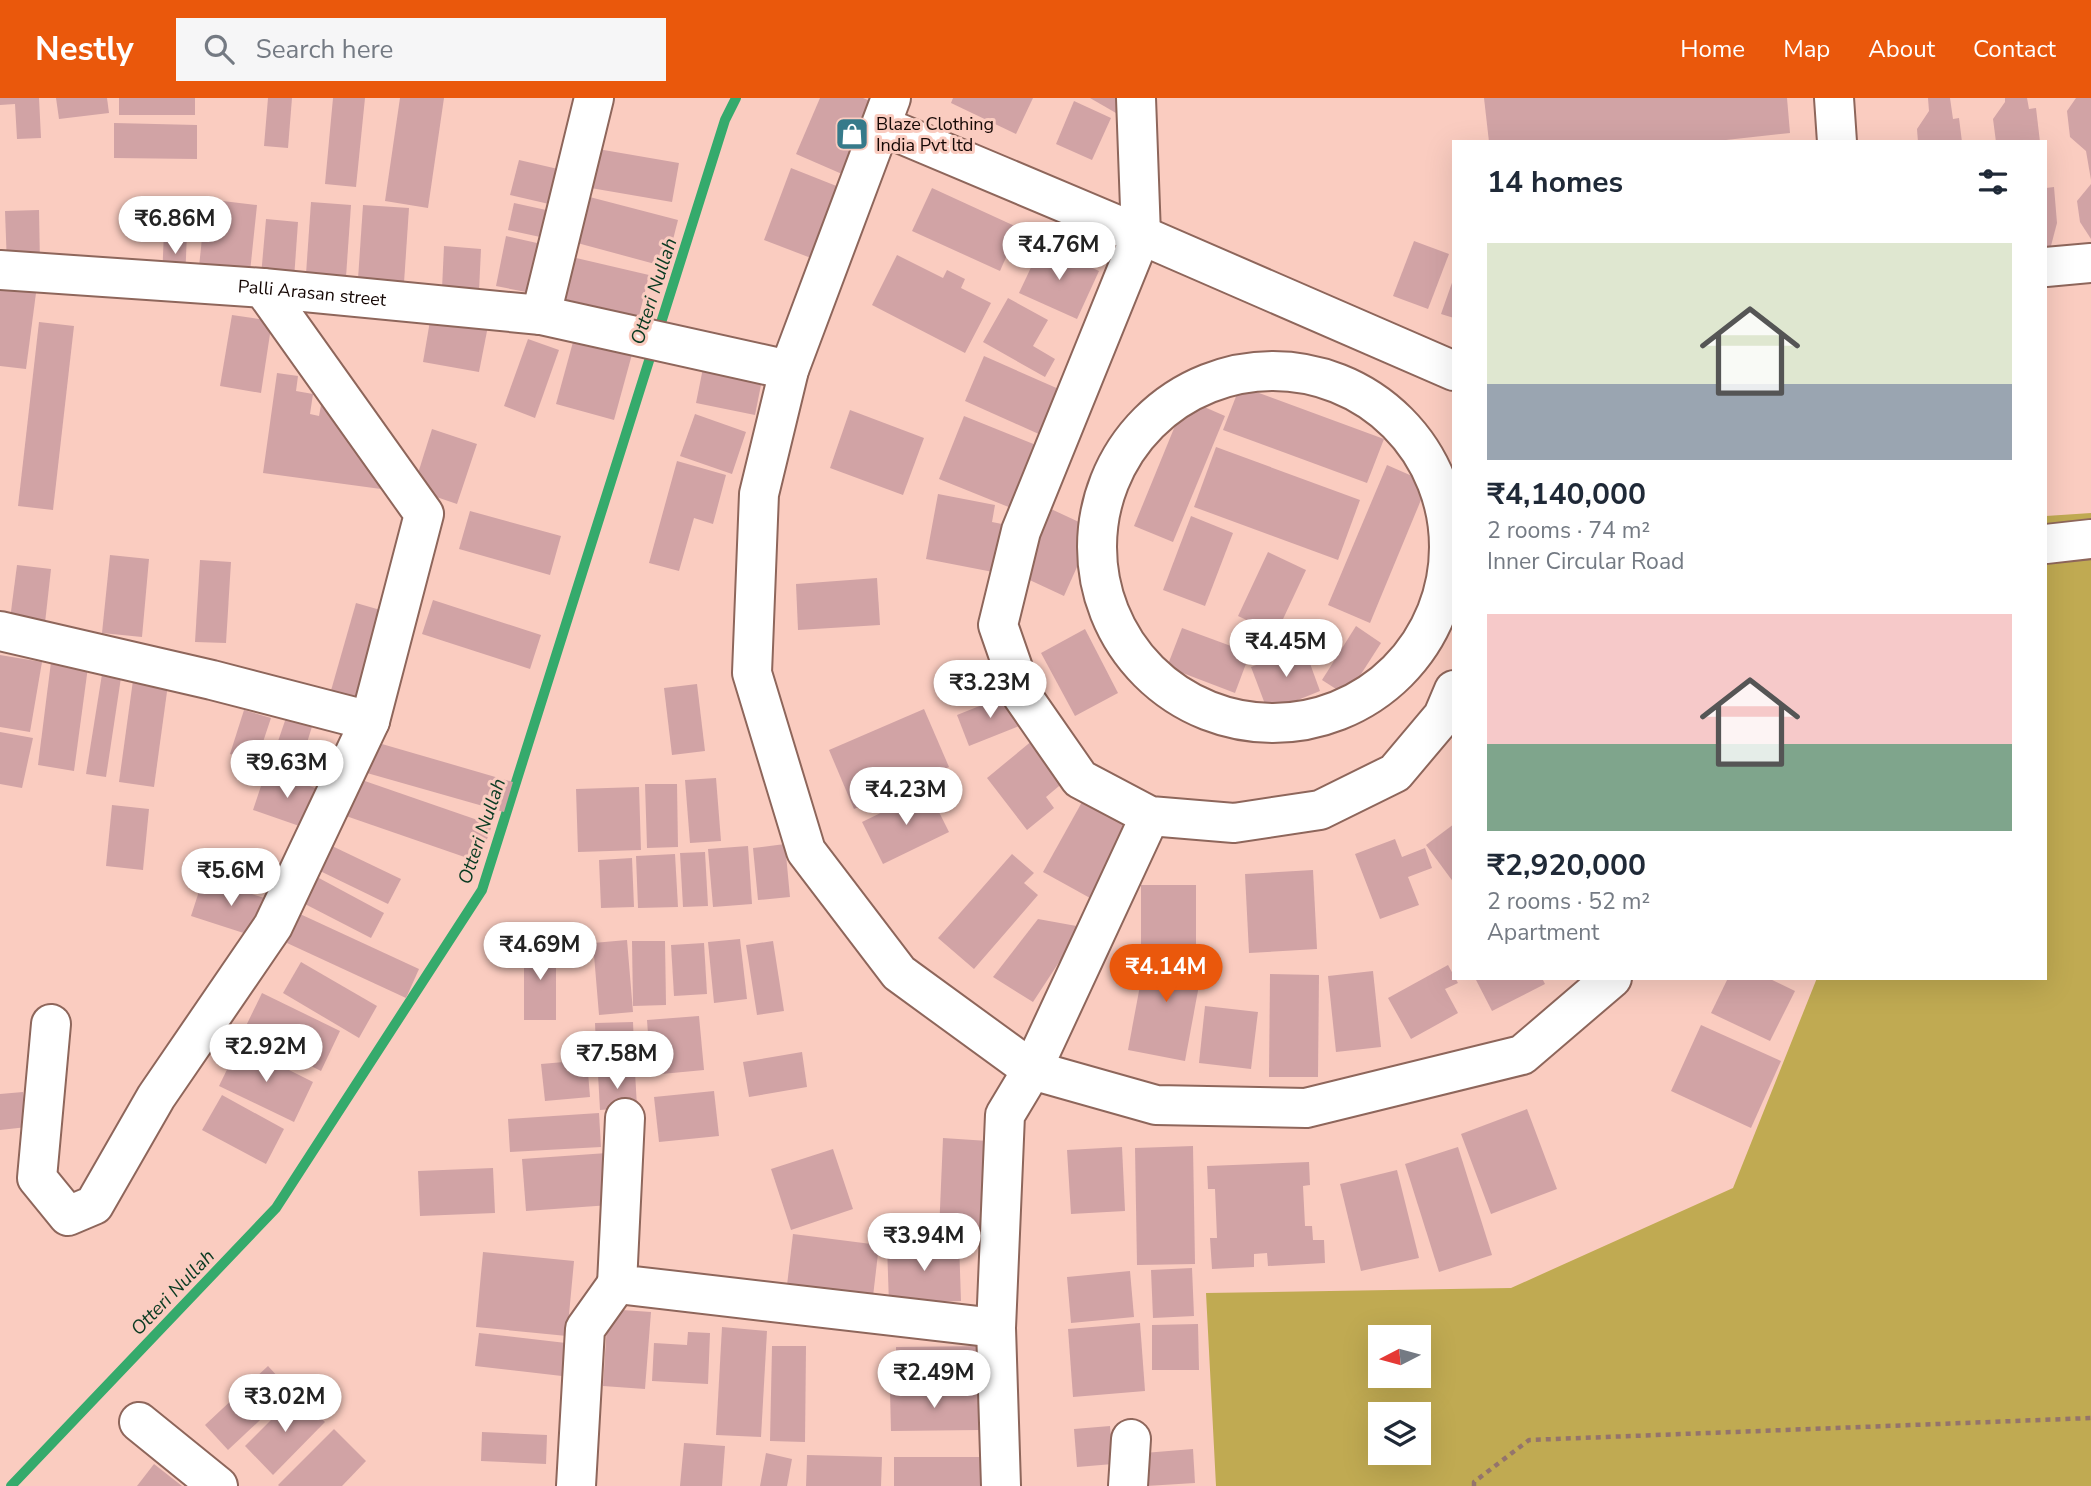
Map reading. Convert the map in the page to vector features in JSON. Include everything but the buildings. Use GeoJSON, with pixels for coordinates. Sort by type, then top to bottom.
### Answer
{"type":"FeatureCollection","features":[{"type":"Feature","properties":{"kind":"street"},"geometry":{"type":"LineString","coordinates":[[541,315],[594,98]]}},
{"type":"Feature","properties":{"kind":"street"},"geometry":{"type":"LineString","coordinates":[[1136,98],[1141,234],[1021,531],[998,625],[1023,697],[1080,779],[1150,816],[1234,823],[1320,810],[1395,773],[1443,716],[1452,695]]}},
{"type":"Feature","properties":{"kind":"street"},"geometry":{"type":"LineString","coordinates":[[1834,98],[1837,140]]}},
{"type":"Feature","properties":{"kind":"street"},"geometry":{"type":"LineString","coordinates":[[1452,370],[1141,234],[887,112],[789,370],[759,494],[752,673],[806,850],[899,973],[1032,1070],[1156,1105],[1306,1108],[1522,1055],[1610,980]]}},
{"type":"Feature","properties":{"kind":"street"},"geometry":{"type":"LineString","coordinates":[[2047,267],[2091,262]]}},
{"type":"Feature","properties":{"kind":"street","name":"Palli Arasan street"},"geometry":{"type":"LineString","coordinates":[[0,270],[263,288],[541,315],[789,370]]}},
{"type":"Feature","properties":{"kind":"street"},"geometry":{"type":"LineString","coordinates":[[51,1024],[37,1178],[68,1216],[93,1205],[156,1097],[273,926],[370,721],[424,514],[263,288]]}},
{"type":"Feature","properties":{"kind":"street"},"geometry":{"type":"LineString","coordinates":[[1336,381],[1360,330]]}},
{"type":"Feature","properties":{"kind":"street"},"geometry":{"type":"LineString","coordinates":[[1281,369],[1336,381],[1387,412],[1426,458],[1447,514],[1448,575],[1429,632],[1392,680],[1341,712],[1282,726],[1222,718],[1169,691],[1127,648],[1102,597],[1096,541],[1106,486],[1133,437],[1175,399],[1225,375],[1281,369]]}},
{"type":"Feature","properties":{"kind":"street"},"geometry":{"type":"LineString","coordinates":[[2047,544],[2091,539]]}},
{"type":"Feature","properties":{"kind":"street"},"geometry":{"type":"LineString","coordinates":[[0,631],[212,680],[370,721]]}},
{"type":"Feature","properties":{"kind":"street"},"geometry":{"type":"LineString","coordinates":[[1001,1486],[996,1328],[1005,1115],[1032,1070],[1150,816]]}},
{"type":"Feature","properties":{"kind":"street"},"geometry":{"type":"LineString","coordinates":[[576,1486],[585,1329],[617,1284],[625,1118]]}},
{"type":"Feature","properties":{"kind":"street"},"geometry":{"type":"LineString","coordinates":[[617,1284],[996,1328]]}},
{"type":"Feature","properties":{"kind":"street"},"geometry":{"type":"LineString","coordinates":[[139,1422],[218,1486]]}},
{"type":"Feature","properties":{"kind":"street"},"geometry":{"type":"LineString","coordinates":[[1128,1486],[1130,1439]]}},
{"type":"Feature","properties":{"kind":"path"},"geometry":{"type":"LineString","coordinates":[[1474,1486],[1474,1482],[1529,1440],[2091,1418]]}},
{"type":"Feature","properties":{"kind":"shaded area"},"geometry":{"type":"Polygon","coordinates":[[[2091,513],[2091,1486],[1216,1486],[1206,1293],[1511,1288],[1733,1188],[1816,980],[2047,980],[2047,516],[2091,513]]]}},
{"type":"Feature","properties":{"kind":"waterway","name":"Otteri Nullah"},"geometry":{"type":"LineString","coordinates":[[11,1486],[276,1208],[482,890],[725,120],[736,98]]}},
{"type":"Feature","properties":{"kind":"place","name":"Blaze Clothing India Pvt ltd"},"geometry":{"type":"Point","coordinates":[852,134]}}]}
